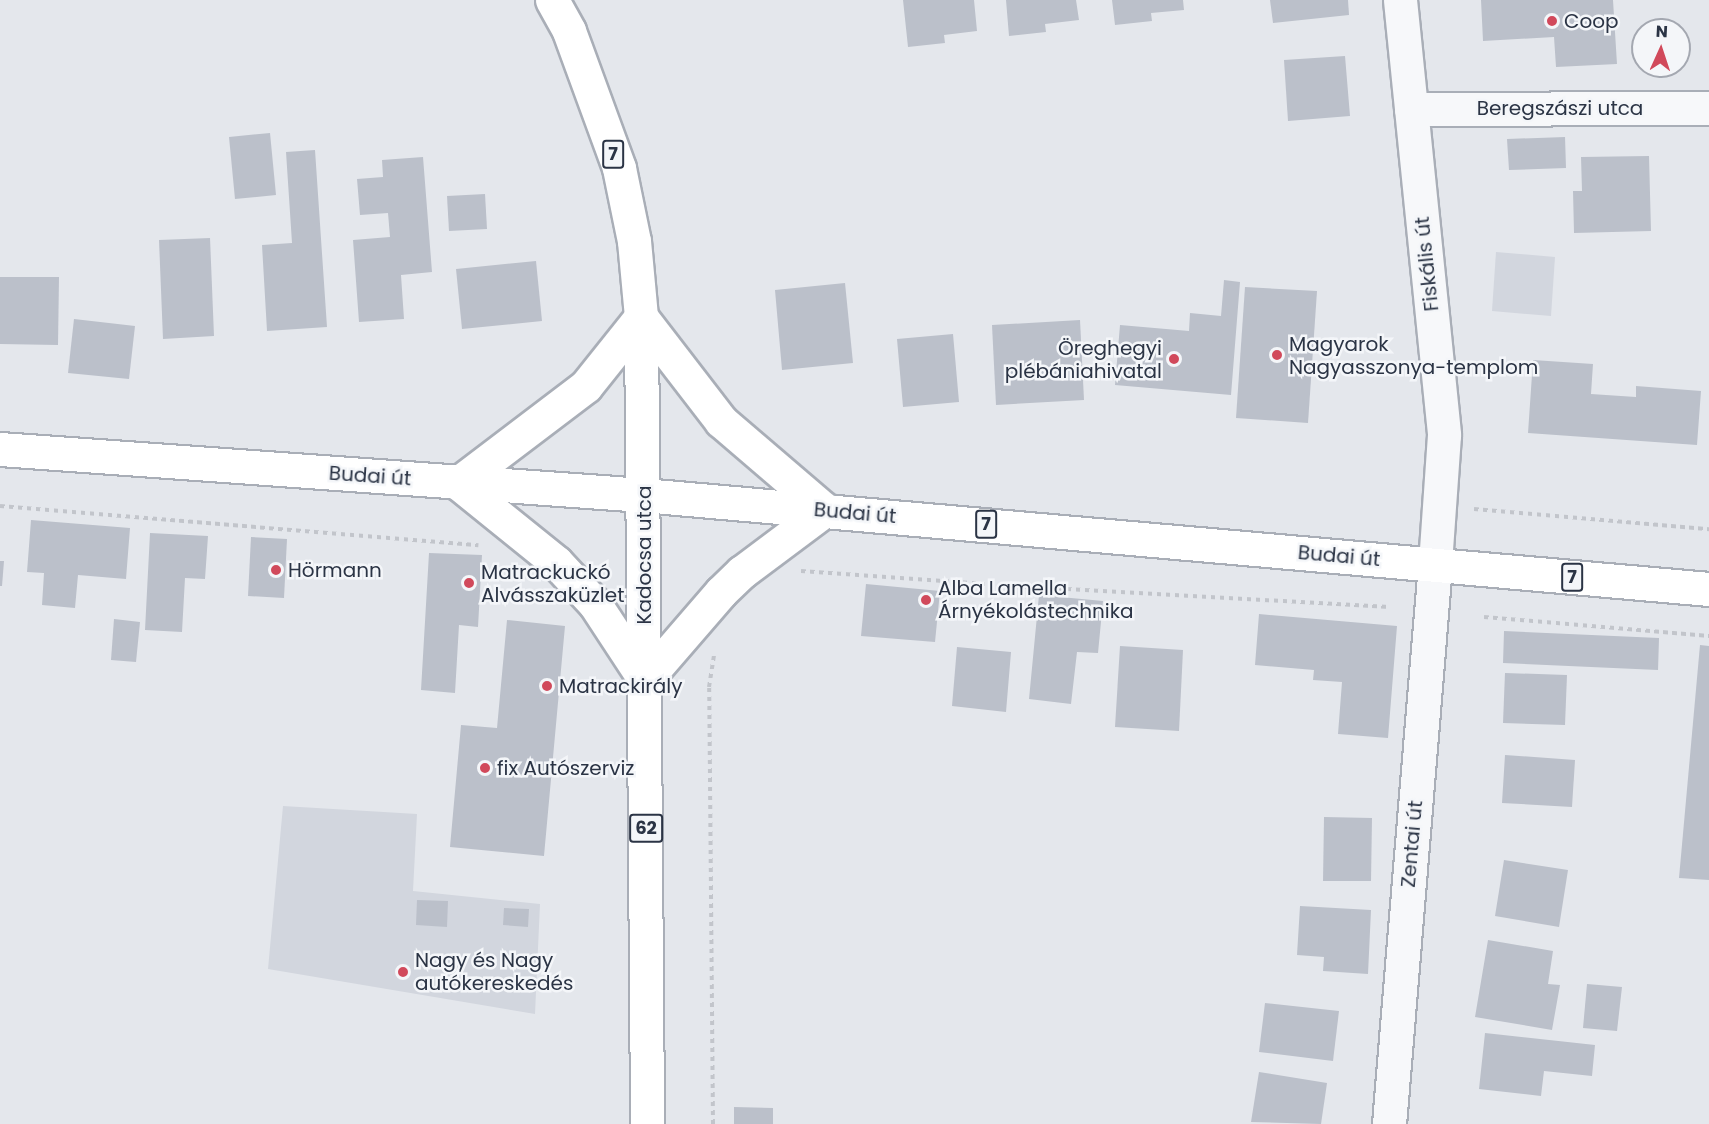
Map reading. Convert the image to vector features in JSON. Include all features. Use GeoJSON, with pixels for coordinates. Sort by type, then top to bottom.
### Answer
{"type":"FeatureCollection","features":[{"type":"Feature","properties":{"kind":"main road","name":"Kadocsa utca"},"geometry":{"type":"LineString","coordinates":[[552,0],[569,31],[619,168],[634,241],[642,317],[647,1124]]}},
{"type":"Feature","properties":{"kind":"main road"},"geometry":{"type":"LineString","coordinates":[[642,317],[721,422],[825,510],[735,579],[645,680],[595,604],[556,562],[458,483],[586,386],[642,317]]}},
{"type":"Feature","properties":{"kind":"main road","name":"Budai út"},"geometry":{"type":"LineString","coordinates":[[0,449],[643,495],[1709,589]]}},
{"type":"Feature","properties":{"kind":"street","name":"Fiskális út"},"geometry":{"type":"LineString","coordinates":[[1400,0],[1444,435],[1435,565]]}},
{"type":"Feature","properties":{"kind":"street","name":"Beregszászi utca"},"geometry":{"type":"LineString","coordinates":[[1411,109],[1709,108]]}},
{"type":"Feature","properties":{"kind":"street","name":"Zentai út"},"geometry":{"type":"LineString","coordinates":[[1389,1124],[1435,565]]}},
{"type":"Feature","properties":{"kind":"path"},"geometry":{"type":"LineString","coordinates":[[0,506],[482,545]]}},
{"type":"Feature","properties":{"kind":"path"},"geometry":{"type":"LineString","coordinates":[[1440,507],[1709,529]]}},
{"type":"Feature","properties":{"kind":"path"},"geometry":{"type":"LineString","coordinates":[[796,570],[1031,587],[1389,607]]}},
{"type":"Feature","properties":{"kind":"path"},"geometry":{"type":"LineString","coordinates":[[1484,617],[1709,636]]}},
{"type":"Feature","properties":{"kind":"path"},"geometry":{"type":"LineString","coordinates":[[713,1124],[709,687],[714,652]]}},
{"type":"Feature","properties":{"kind":"shaded area"},"geometry":{"type":"Polygon","coordinates":[[[1496,252],[1555,257],[1551,316],[1492,311],[1496,252]]]}},
{"type":"Feature","properties":{"kind":"shaded area"},"geometry":{"type":"Polygon","coordinates":[[[283,806],[417,814],[413,891],[540,904],[535,1014],[268,969],[283,806]]]}},
{"type":"Feature","properties":{"kind":"building"},"geometry":{"type":"Polygon","coordinates":[[[903,0],[974,0],[977,31],[944,35],[945,43],[908,47],[903,0]]]}},
{"type":"Feature","properties":{"kind":"building"},"geometry":{"type":"Polygon","coordinates":[[[1006,0],[1076,0],[1079,20],[1045,24],[1046,32],[1009,36],[1006,0]]]}},
{"type":"Feature","properties":{"kind":"building"},"geometry":{"type":"Polygon","coordinates":[[[1112,0],[1183,0],[1184,10],[1151,13],[1152,21],[1115,25],[1112,0]]]}},
{"type":"Feature","properties":{"kind":"building"},"geometry":{"type":"Polygon","coordinates":[[[1270,0],[1348,0],[1349,15],[1273,23],[1270,0]]]}},
{"type":"Feature","properties":{"kind":"building"},"geometry":{"type":"Polygon","coordinates":[[[1481,0],[1613,0],[1617,64],[1556,67],[1554,37],[1483,41],[1481,0]]]}},
{"type":"Feature","properties":{"kind":"building"},"geometry":{"type":"Polygon","coordinates":[[[1345,56],[1350,116],[1288,121],[1284,60],[1345,56]]]}},
{"type":"Feature","properties":{"kind":"building"},"geometry":{"type":"Polygon","coordinates":[[[270,133],[276,195],[235,199],[229,137],[270,133]]]}},
{"type":"Feature","properties":{"kind":"building"},"geometry":{"type":"Polygon","coordinates":[[[1565,137],[1566,168],[1509,170],[1507,139],[1565,137]]]}},
{"type":"Feature","properties":{"kind":"building"},"geometry":{"type":"Polygon","coordinates":[[[315,150],[327,327],[267,331],[262,245],[292,243],[286,152],[315,150]]]}},
{"type":"Feature","properties":{"kind":"building"},"geometry":{"type":"Polygon","coordinates":[[[1649,156],[1651,231],[1574,233],[1573,191],[1582,191],[1581,157],[1649,156]]]}},
{"type":"Feature","properties":{"kind":"building"},"geometry":{"type":"Polygon","coordinates":[[[423,157],[432,272],[401,275],[404,319],[359,322],[353,240],[390,237],[388,213],[360,215],[357,179],[383,177],[382,160],[423,157]]]}},
{"type":"Feature","properties":{"kind":"building"},"geometry":{"type":"Polygon","coordinates":[[[485,194],[487,229],[449,231],[447,196],[485,194]]]}},
{"type":"Feature","properties":{"kind":"building"},"geometry":{"type":"Polygon","coordinates":[[[210,238],[214,336],[163,339],[159,240],[210,238]]]}},
{"type":"Feature","properties":{"kind":"building"},"geometry":{"type":"Polygon","coordinates":[[[536,261],[542,321],[462,329],[456,269],[536,261]]]}},
{"type":"Feature","properties":{"kind":"building"},"geometry":{"type":"Polygon","coordinates":[[[0,277],[59,277],[58,345],[0,344],[0,277]]]}},
{"type":"Feature","properties":{"kind":"building"},"geometry":{"type":"Polygon","coordinates":[[[1224,280],[1240,282],[1231,395],[1115,385],[1120,325],[1189,331],[1190,313],[1221,316],[1224,280]]]}},
{"type":"Feature","properties":{"kind":"building"},"geometry":{"type":"Polygon","coordinates":[[[845,283],[853,363],[782,370],[775,290],[845,283]]]}},
{"type":"Feature","properties":{"kind":"building","name":"Magyarok Nagyasszonya-templom"},"geometry":{"type":"Polygon","coordinates":[[[1245,287],[1317,291],[1308,423],[1236,418],[1245,287]]]}},
{"type":"Feature","properties":{"kind":"building"},"geometry":{"type":"Polygon","coordinates":[[[74,319],[135,326],[129,379],[68,373],[74,319]]]}},
{"type":"Feature","properties":{"kind":"building"},"geometry":{"type":"Polygon","coordinates":[[[1080,320],[1084,400],[996,405],[992,325],[1080,320]]]}},
{"type":"Feature","properties":{"kind":"building"},"geometry":{"type":"Polygon","coordinates":[[[953,334],[959,402],[903,407],[897,339],[953,334]]]}},
{"type":"Feature","properties":{"kind":"building"},"geometry":{"type":"Polygon","coordinates":[[[1533,360],[1593,364],[1591,394],[1636,397],[1636,386],[1701,391],[1697,445],[1528,433],[1533,360]]]}},
{"type":"Feature","properties":{"kind":"building"},"geometry":{"type":"Polygon","coordinates":[[[31,520],[130,528],[126,579],[78,575],[75,608],[42,605],[44,573],[27,572],[31,520]]]}},
{"type":"Feature","properties":{"kind":"building"},"geometry":{"type":"Polygon","coordinates":[[[150,533],[208,536],[205,579],[185,578],[182,632],[145,630],[150,533]]]}},
{"type":"Feature","properties":{"kind":"building"},"geometry":{"type":"Polygon","coordinates":[[[251,537],[287,539],[284,598],[248,596],[251,537]]]}},
{"type":"Feature","properties":{"kind":"building"},"geometry":{"type":"Polygon","coordinates":[[[429,553],[482,555],[478,627],[459,625],[455,693],[421,690],[429,553]]]}},
{"type":"Feature","properties":{"kind":"building"},"geometry":{"type":"Polygon","coordinates":[[[0,561],[4,561],[2,586],[0,586],[0,561]]]}},
{"type":"Feature","properties":{"kind":"building"},"geometry":{"type":"Polygon","coordinates":[[[866,584],[940,591],[935,642],[861,636],[866,584]]]}},
{"type":"Feature","properties":{"kind":"building"},"geometry":{"type":"Polygon","coordinates":[[[1039,595],[1103,601],[1098,653],[1077,652],[1071,704],[1029,699],[1039,595]]]}},
{"type":"Feature","properties":{"kind":"building"},"geometry":{"type":"Polygon","coordinates":[[[1259,614],[1397,626],[1388,738],[1338,734],[1342,682],[1313,680],[1314,670],[1255,665],[1259,614]]]}},
{"type":"Feature","properties":{"kind":"building"},"geometry":{"type":"Polygon","coordinates":[[[114,619],[140,622],[136,662],[111,660],[114,619]]]}},
{"type":"Feature","properties":{"kind":"building"},"geometry":{"type":"Polygon","coordinates":[[[507,620],[565,626],[544,856],[450,847],[461,725],[497,728],[507,620]]]}},
{"type":"Feature","properties":{"kind":"building"},"geometry":{"type":"Polygon","coordinates":[[[1504,631],[1659,638],[1658,670],[1503,663],[1504,631]]]}},
{"type":"Feature","properties":{"kind":"building"},"geometry":{"type":"Polygon","coordinates":[[[1700,645],[1709,646],[1709,880],[1679,878],[1700,645]]]}},
{"type":"Feature","properties":{"kind":"building"},"geometry":{"type":"Polygon","coordinates":[[[1120,646],[1183,650],[1179,731],[1115,727],[1120,646]]]}},
{"type":"Feature","properties":{"kind":"building"},"geometry":{"type":"Polygon","coordinates":[[[957,647],[1011,652],[1006,712],[952,706],[957,647]]]}},
{"type":"Feature","properties":{"kind":"building"},"geometry":{"type":"Polygon","coordinates":[[[1505,673],[1567,675],[1565,725],[1503,723],[1505,673]]]}},
{"type":"Feature","properties":{"kind":"building"},"geometry":{"type":"Polygon","coordinates":[[[1505,755],[1575,760],[1572,807],[1502,803],[1505,755]]]}},
{"type":"Feature","properties":{"kind":"building"},"geometry":{"type":"Polygon","coordinates":[[[1324,817],[1372,818],[1371,881],[1323,881],[1324,817]]]}},
{"type":"Feature","properties":{"kind":"building"},"geometry":{"type":"Polygon","coordinates":[[[1504,860],[1568,870],[1559,927],[1495,916],[1504,860]]]}},
{"type":"Feature","properties":{"kind":"building"},"geometry":{"type":"Polygon","coordinates":[[[417,900],[448,901],[447,927],[416,925],[417,900]]]}},
{"type":"Feature","properties":{"kind":"building"},"geometry":{"type":"Polygon","coordinates":[[[1300,906],[1371,910],[1368,974],[1323,971],[1324,957],[1297,955],[1300,906]]]}},
{"type":"Feature","properties":{"kind":"building"},"geometry":{"type":"Polygon","coordinates":[[[504,908],[529,909],[528,927],[503,925],[504,908]]]}},
{"type":"Feature","properties":{"kind":"building"},"geometry":{"type":"Polygon","coordinates":[[[1488,940],[1553,951],[1548,984],[1560,985],[1552,1030],[1475,1017],[1488,940]]]}},
{"type":"Feature","properties":{"kind":"building"},"geometry":{"type":"Polygon","coordinates":[[[1587,984],[1622,987],[1617,1031],[1583,1028],[1587,984]]]}},
{"type":"Feature","properties":{"kind":"building"},"geometry":{"type":"Polygon","coordinates":[[[1265,1003],[1339,1011],[1333,1061],[1259,1052],[1265,1003]]]}},
{"type":"Feature","properties":{"kind":"building"},"geometry":{"type":"Polygon","coordinates":[[[1485,1033],[1595,1045],[1592,1076],[1544,1071],[1541,1096],[1479,1089],[1485,1033]]]}},
{"type":"Feature","properties":{"kind":"building"},"geometry":{"type":"Polygon","coordinates":[[[1259,1072],[1327,1083],[1321,1124],[1251,1122],[1259,1072]]]}},
{"type":"Feature","properties":{"kind":"building"},"geometry":{"type":"Polygon","coordinates":[[[734,1107],[773,1108],[773,1124],[734,1124],[734,1107]]]}},
{"type":"Feature","properties":{"kind":"place","name":"Coop"},"geometry":{"type":"Point","coordinates":[1552,21]}},
{"type":"Feature","properties":{"kind":"place","name":"Magyarok Nagyasszonya-templom"},"geometry":{"type":"Point","coordinates":[1277,355]}},
{"type":"Feature","properties":{"kind":"place","name":"Öreghegyi plébániahivatal"},"geometry":{"type":"Point","coordinates":[1174,359]}},
{"type":"Feature","properties":{"kind":"place","name":"Hörmann"},"geometry":{"type":"Point","coordinates":[276,570]}},
{"type":"Feature","properties":{"kind":"place","name":"Matrackuckó Alvásszaküzlet"},"geometry":{"type":"Point","coordinates":[469,583]}},
{"type":"Feature","properties":{"kind":"place","name":"Alba Lamella Árnyékolástechnika"},"geometry":{"type":"Point","coordinates":[926,600]}},
{"type":"Feature","properties":{"kind":"place","name":"Matrackirály"},"geometry":{"type":"Point","coordinates":[547,686]}},
{"type":"Feature","properties":{"kind":"place","name":"fix Autószerviz"},"geometry":{"type":"Point","coordinates":[485,768]}},
{"type":"Feature","properties":{"kind":"place","name":"Nagy és Nagy autókereskedés"},"geometry":{"type":"Point","coordinates":[403,972]}}]}
